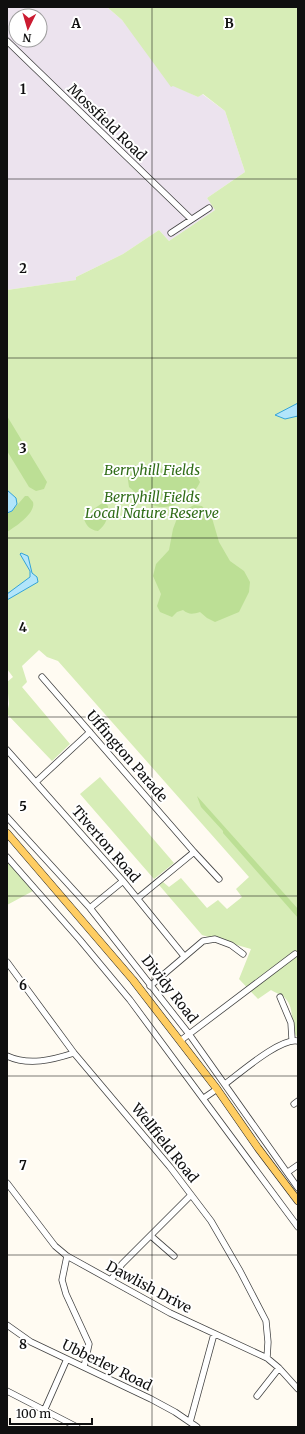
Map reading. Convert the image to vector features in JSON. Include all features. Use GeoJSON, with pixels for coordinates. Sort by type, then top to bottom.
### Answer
{"type":"FeatureCollection","features":[{"type":"Feature","properties":{"kind":"main road","name":"Dividy Road"},"geometry":{"type":"LineString","coordinates":[[7,833],[133,980],[217,1089],[258,1148],[298,1201]]}},
{"type":"Feature","properties":{"kind":"street","name":"Mossfield Road"},"geometry":{"type":"LineString","coordinates":[[7,42],[191,219]]}},
{"type":"Feature","properties":{"kind":"street"},"geometry":{"type":"LineString","coordinates":[[172,233],[209,208]]}},
{"type":"Feature","properties":{"kind":"street","name":"Uffington Parade"},"geometry":{"type":"LineString","coordinates":[[42,677],[194,852],[219,878]]}},
{"type":"Feature","properties":{"kind":"street"},"geometry":{"type":"LineString","coordinates":[[36,782],[90,732]]}},
{"type":"Feature","properties":{"kind":"street","name":"Tiverton Road"},"geometry":{"type":"LineString","coordinates":[[7,750],[138,898],[184,956]]}},
{"type":"Feature","properties":{"kind":"street","name":"Dividy Road"},"geometry":{"type":"LineString","coordinates":[[7,817],[90,908],[188,1034],[298,1188]]}},
{"type":"Feature","properties":{"kind":"street"},"geometry":{"type":"LineString","coordinates":[[138,898],[194,852]]}},
{"type":"Feature","properties":{"kind":"street"},"geometry":{"type":"LineString","coordinates":[[7,857],[80,940],[130,1000],[298,1227]]}},
{"type":"Feature","properties":{"kind":"street"},"geometry":{"type":"LineString","coordinates":[[90,908],[123,881]]}},
{"type":"Feature","properties":{"kind":"street"},"geometry":{"type":"LineString","coordinates":[[150,986],[184,956],[192,952],[203,941],[215,939],[231,945],[243,954]]}},
{"type":"Feature","properties":{"kind":"street"},"geometry":{"type":"LineString","coordinates":[[180,1041],[295,954]]}},
{"type":"Feature","properties":{"kind":"street","name":"Wellfield Road"},"geometry":{"type":"LineString","coordinates":[[7,962],[74,1053],[170,1167],[211,1221],[240,1270],[266,1321],[268,1342],[267,1358]]}},
{"type":"Feature","properties":{"kind":"street"},"geometry":{"type":"LineString","coordinates":[[280,997],[291,1023],[292,1039]]}},
{"type":"Feature","properties":{"kind":"street"},"geometry":{"type":"LineString","coordinates":[[225,1084],[278,1045],[292,1039],[298,1041]]}},
{"type":"Feature","properties":{"kind":"street"},"geometry":{"type":"LineString","coordinates":[[7,1056],[31,1061],[52,1060],[74,1053]]}},
{"type":"Feature","properties":{"kind":"street"},"geometry":{"type":"LineString","coordinates":[[204,1098],[217,1089]]}},
{"type":"Feature","properties":{"kind":"street"},"geometry":{"type":"LineString","coordinates":[[288,1172],[298,1165]]}},
{"type":"Feature","properties":{"kind":"street","name":"Dawlish Drive"},"geometry":{"type":"LineString","coordinates":[[7,1183],[55,1246],[67,1256],[214,1334],[267,1358],[279,1368],[298,1389]]}},
{"type":"Feature","properties":{"kind":"street"},"geometry":{"type":"LineString","coordinates":[[111,1280],[122,1264],[191,1195]]}},
{"type":"Feature","properties":{"kind":"street"},"geometry":{"type":"LineString","coordinates":[[151,1236],[174,1256]]}},
{"type":"Feature","properties":{"kind":"street"},"geometry":{"type":"LineString","coordinates":[[67,1256],[62,1280],[66,1294],[89,1344],[84,1367]]}},
{"type":"Feature","properties":{"kind":"street","name":"Ubberley Road"},"geometry":{"type":"LineString","coordinates":[[7,1325],[31,1342],[151,1399],[197,1427]]}},
{"type":"Feature","properties":{"kind":"street"},"geometry":{"type":"LineString","coordinates":[[190,1422],[214,1334]]}},
{"type":"Feature","properties":{"kind":"street"},"geometry":{"type":"LineString","coordinates":[[44,1411],[67,1359]]}},
{"type":"Feature","properties":{"kind":"street"},"geometry":{"type":"LineString","coordinates":[[257,1396],[279,1368]]}},
{"type":"Feature","properties":{"kind":"street"},"geometry":{"type":"LineString","coordinates":[[7,1391],[77,1427]]}},
{"type":"Feature","properties":{"kind":"shaded area"},"geometry":{"type":"Polygon","coordinates":[[[7,7],[107,7],[122,20],[173,85],[198,97],[202,94],[225,111],[245,172],[207,198],[215,210],[169,241],[159,230],[123,254],[76,277],[77,280],[7,290],[7,7]]]}},
{"type":"Feature","properties":{"kind":"green space","name":"Berryhill Fields Local Nature Reserve"},"geometry":{"type":"Polygon","coordinates":[[[107,7],[298,7],[297,1037],[293,1028],[292,1012],[284,997],[271,990],[258,999],[239,979],[251,949],[202,935],[159,885],[163,882],[169,887],[181,878],[207,908],[218,900],[227,909],[242,897],[236,889],[249,877],[58,661],[47,657],[39,650],[22,666],[27,682],[22,687],[70,744],[52,761],[7,714],[9,704],[7,682],[13,677],[7,669],[7,290],[76,280],[76,277],[123,254],[159,230],[169,241],[215,210],[207,198],[245,172],[225,111],[203,94],[198,97],[173,86],[171,87],[122,20],[107,7]]]}},
{"type":"Feature","properties":{"kind":"green space"},"geometry":{"type":"Polygon","coordinates":[[[7,416],[47,482],[44,489],[36,491],[29,487],[7,451],[7,416]]]}},
{"type":"Feature","properties":{"kind":"green space","name":"Berryhill Fields"},"geometry":{"type":"Polygon","coordinates":[[[134,465],[157,466],[173,476],[196,475],[200,482],[193,492],[184,500],[166,507],[156,506],[143,499],[129,487],[127,473],[134,465]]]}},
{"type":"Feature","properties":{"kind":"green space"},"geometry":{"type":"Polygon","coordinates":[[[25,496],[28,496],[33,502],[31,511],[15,527],[7,532],[7,514],[12,511],[25,496]]]}},
{"type":"Feature","properties":{"kind":"green space"},"geometry":{"type":"Polygon","coordinates":[[[104,502],[108,506],[108,514],[103,526],[98,531],[88,526],[83,516],[104,502]]]}},
{"type":"Feature","properties":{"kind":"green space"},"geometry":{"type":"Polygon","coordinates":[[[194,505],[202,506],[212,518],[219,542],[230,561],[244,571],[250,582],[249,592],[239,612],[215,622],[200,612],[191,614],[183,610],[177,612],[172,617],[160,612],[157,606],[161,594],[153,576],[156,564],[169,550],[173,529],[179,513],[194,505]]]}},
{"type":"Feature","properties":{"kind":"green space"},"geometry":{"type":"Polygon","coordinates":[[[100,777],[174,863],[154,879],[80,794],[100,777]]]}},
{"type":"Feature","properties":{"kind":"green space"},"geometry":{"type":"Polygon","coordinates":[[[197,796],[298,909],[298,918],[201,807],[197,796]]]}},
{"type":"Feature","properties":{"kind":"green space"},"geometry":{"type":"Polygon","coordinates":[[[7,861],[33,891],[7,905],[7,861]]]}},
{"type":"Feature","properties":{"kind":"water"},"geometry":{"type":"Polygon","coordinates":[[[298,403],[298,416],[285,419],[275,415],[298,403]]]}},
{"type":"Feature","properties":{"kind":"water"},"geometry":{"type":"Polygon","coordinates":[[[7,490],[16,498],[17,504],[12,511],[7,513],[7,490]]]}},
{"type":"Feature","properties":{"kind":"water"},"geometry":{"type":"Polygon","coordinates":[[[21,553],[28,556],[32,573],[37,577],[38,582],[7,600],[7,594],[30,577],[30,571],[20,554],[21,553]]]}}]}
